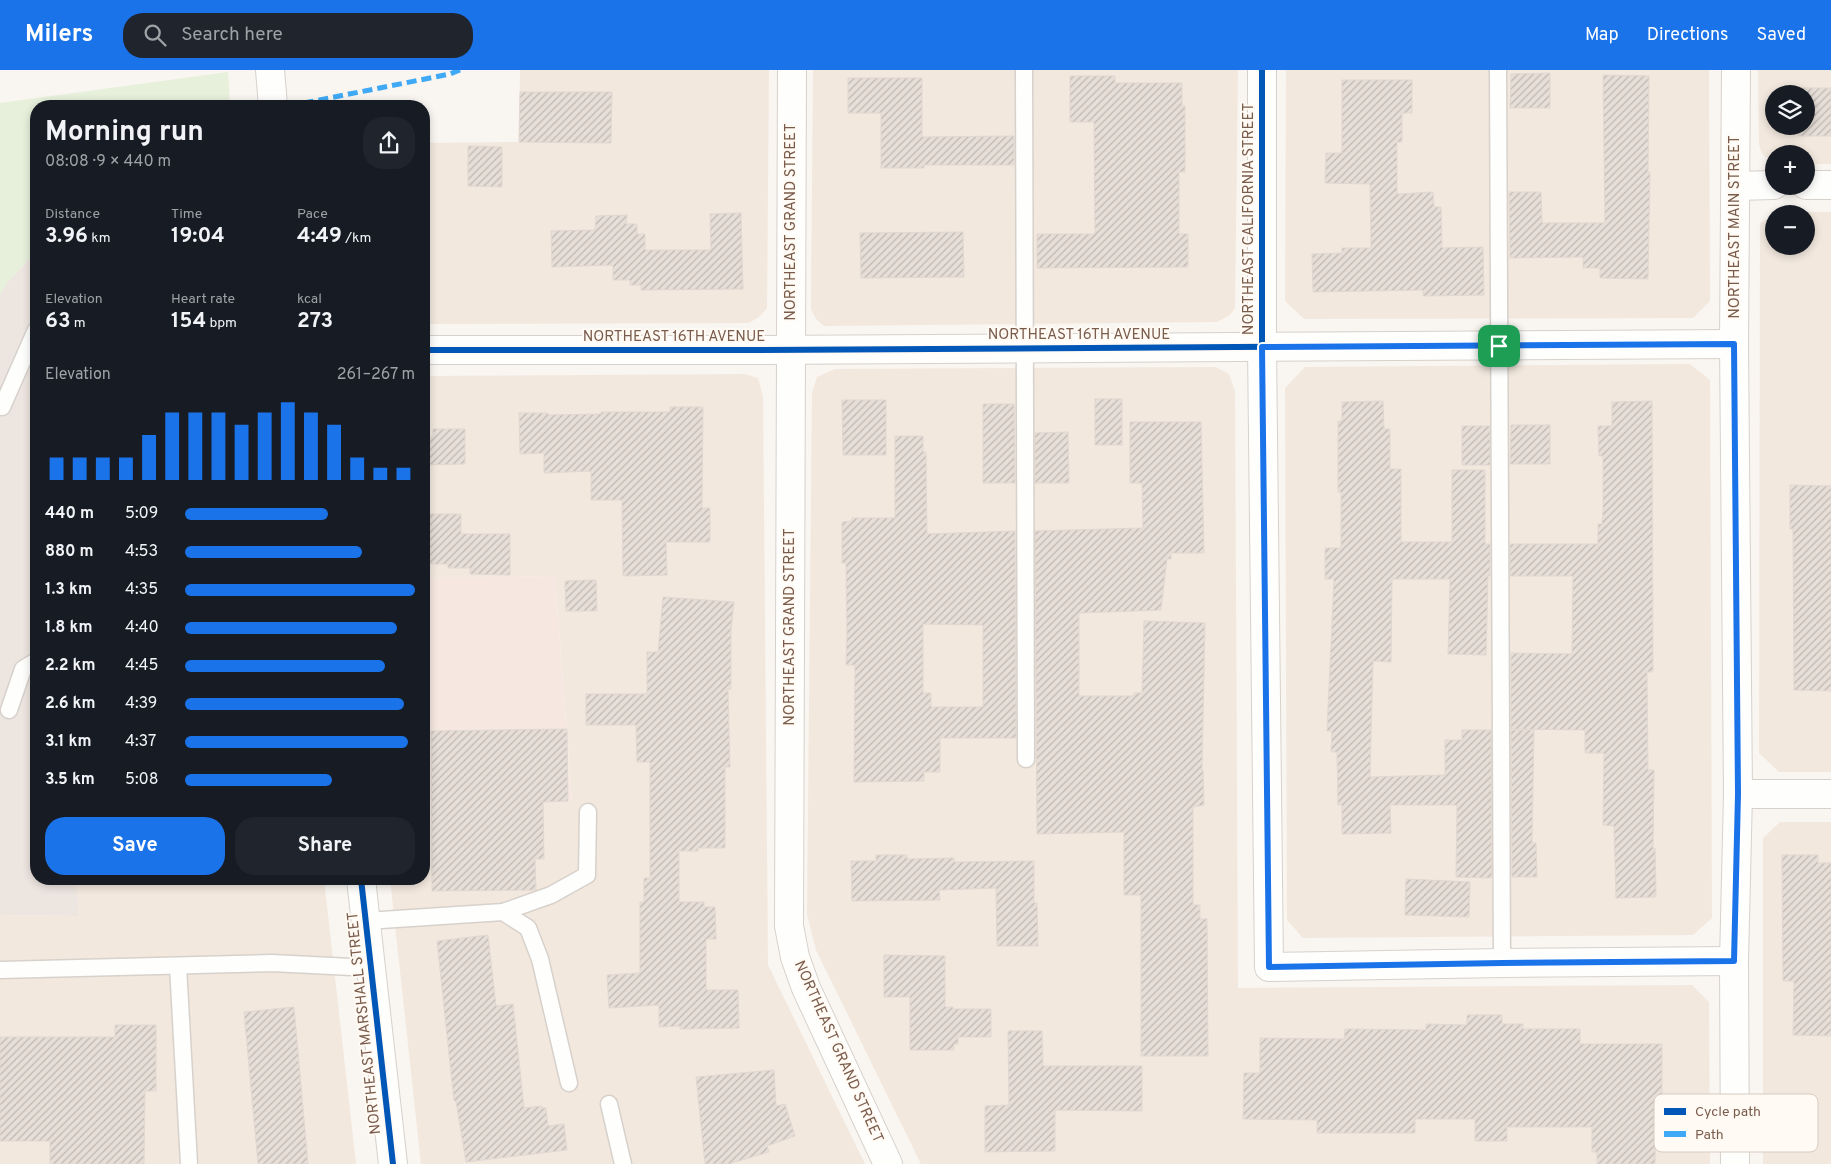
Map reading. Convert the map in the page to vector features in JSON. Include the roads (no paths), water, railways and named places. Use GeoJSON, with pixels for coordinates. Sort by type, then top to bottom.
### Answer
{"type":"FeatureCollection","features":[{"type":"Feature","properties":{"kind":"street"},"geometry":{"type":"LineString","coordinates":[[270,70],[272,100]]}},
{"type":"Feature","properties":{"kind":"street","name":"NORTHEAST GRAND STREET"},"geometry":{"type":"LineString","coordinates":[[792,70],[789,926],[795,957],[806,988],[888,1164]]}},
{"type":"Feature","properties":{"kind":"street","name":"NORTHEAST CALIFORNIA STREET"},"geometry":{"type":"LineString","coordinates":[[1262,70],[1262,347],[1269,967],[1502,963]]}},
{"type":"Feature","properties":{"kind":"street","name":"NORTHEAST MAIN STREET"},"geometry":{"type":"LineString","coordinates":[[1735,1094],[1734,961],[1738,794],[1734,344],[1736,70]]}},
{"type":"Feature","properties":{"kind":"street"},"geometry":{"type":"LineString","coordinates":[[1736,186],[1765,185]]}},
{"type":"Feature","properties":{"kind":"street"},"geometry":{"type":"LineString","coordinates":[[1815,185],[1831,185]]}},
{"type":"Feature","properties":{"kind":"street","name":"NORTHEAST 16TH AVENUE"},"geometry":{"type":"LineString","coordinates":[[430,350],[1734,344]]}},
{"type":"Feature","properties":{"kind":"street"},"geometry":{"type":"LineString","coordinates":[[1738,794],[1831,794]]}},
{"type":"Feature","properties":{"kind":"street","name":"NORTHEAST MARSHALL STREET"},"geometry":{"type":"LineString","coordinates":[[362,885],[393,1164]]}},
{"type":"Feature","properties":{"kind":"street"},"geometry":{"type":"LineString","coordinates":[[1502,963],[1734,961]]}},
{"type":"Feature","properties":{"kind":"lane"},"geometry":{"type":"LineString","coordinates":[[1024,70],[1026,759]]}},
{"type":"Feature","properties":{"kind":"lane"},"geometry":{"type":"LineString","coordinates":[[1498,70],[1502,963]]}},
{"type":"Feature","properties":{"kind":"lane"},"geometry":{"type":"LineString","coordinates":[[2,407],[30,344]]}},
{"type":"Feature","properties":{"kind":"lane"},"geometry":{"type":"LineString","coordinates":[[9,710],[23,669],[30,665]]}},
{"type":"Feature","properties":{"kind":"lane"},"geometry":{"type":"LineString","coordinates":[[366,921],[503,912],[550,895],[587,875],[588,812]]}},
{"type":"Feature","properties":{"kind":"lane"},"geometry":{"type":"LineString","coordinates":[[503,912],[528,928],[540,960],[569,1083]]}},
{"type":"Feature","properties":{"kind":"lane"},"geometry":{"type":"LineString","coordinates":[[0,970],[272,963],[371,968]]}},
{"type":"Feature","properties":{"kind":"lane"},"geometry":{"type":"LineString","coordinates":[[178,966],[189,1164]]}},
{"type":"Feature","properties":{"kind":"lane"},"geometry":{"type":"LineString","coordinates":[[609,1104],[623,1164]]}}]}
